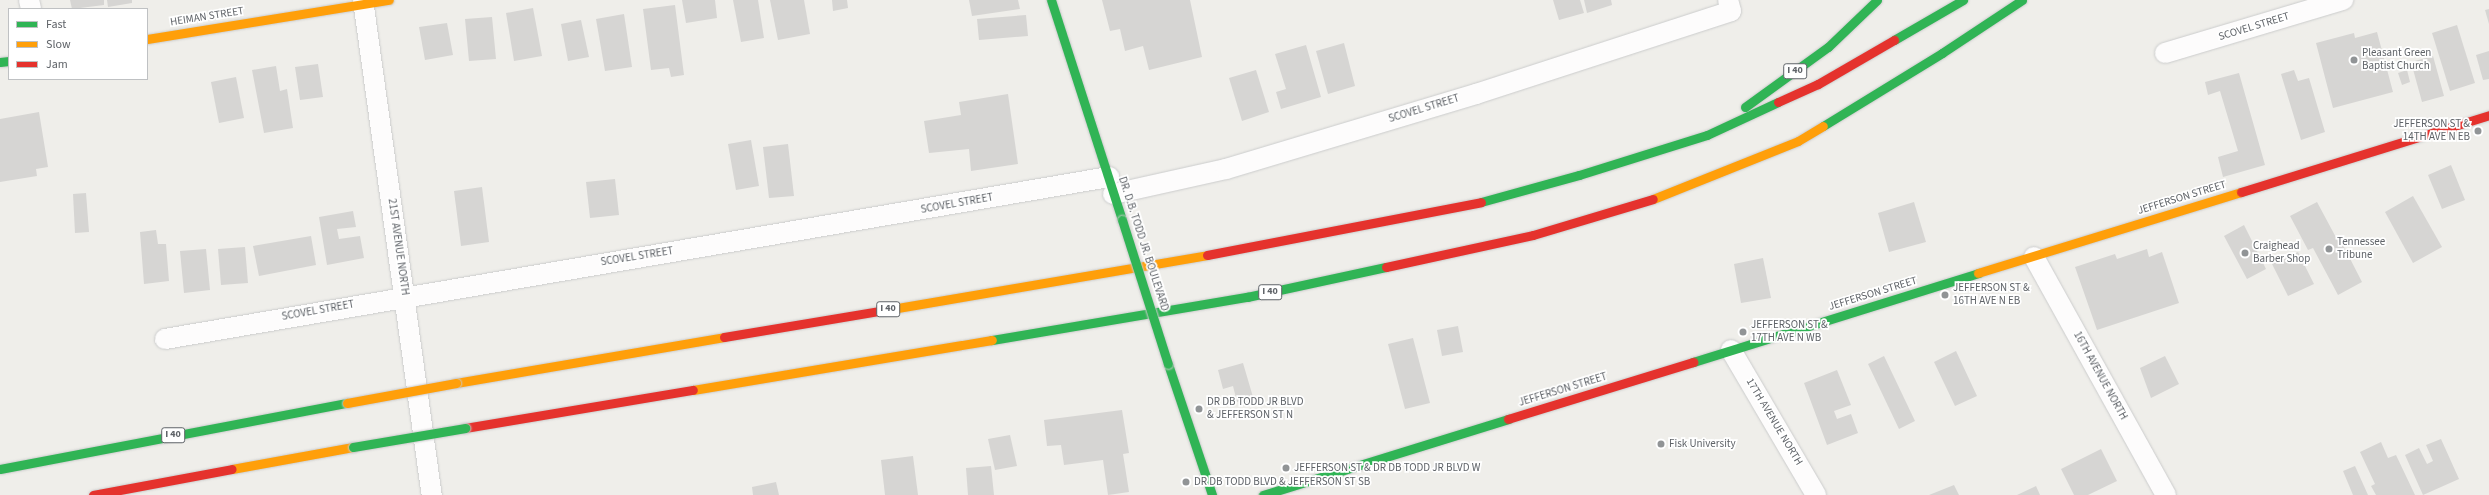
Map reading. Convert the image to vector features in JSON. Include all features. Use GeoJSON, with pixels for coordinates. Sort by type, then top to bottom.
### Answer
{"type":"FeatureCollection","features":[{"type":"Feature","properties":{"kind":"main road","name":"HEIMAN STREET"},"geometry":{"type":"LineString","coordinates":[[148,39],[363,2],[390,0]]}},
{"type":"Feature","properties":{"kind":"main road","name":"DR. D.B. TODD JR. BOULEVARD"},"geometry":{"type":"LineString","coordinates":[[1051,0],[1168,364],[1212,495]]}},
{"type":"Feature","properties":{"kind":"main road","name":"I 40"},"geometry":{"type":"LineString","coordinates":[[0,469],[456,383],[1239,249],[1468,204],[1579,175],[1707,135],[1828,47],[1877,0]]}},
{"type":"Feature","properties":{"kind":"main road"},"geometry":{"type":"LineString","coordinates":[[1707,135],[1818,84],[1962,0]]}},
{"type":"Feature","properties":{"kind":"main road","name":"I 40"},"geometry":{"type":"LineString","coordinates":[[93,495],[353,447],[1247,297],[1533,236],[1646,202],[1798,141],[1942,54],[2022,0]]}},
{"type":"Feature","properties":{"kind":"main road","name":"JEFFERSON STREET"},"geometry":{"type":"LineString","coordinates":[[1263,495],[2489,116]]}},
{"type":"Feature","properties":{"kind":"street","name":"SCOVEL STREET"},"geometry":{"type":"LineString","coordinates":[[2164,53],[2342,0]]}},
{"type":"Feature","properties":{"kind":"street","name":"21ST AVENUE NORTH"},"geometry":{"type":"LineString","coordinates":[[363,2],[432,495]]}},
{"type":"Feature","properties":{"kind":"street","name":"SCOVEL STREET"},"geometry":{"type":"LineString","coordinates":[[165,339],[405,296],[1226,169],[1476,94],[1729,5]]}},
{"type":"Feature","properties":{"kind":"street","name":"16TH AVENUE NORTH"},"geometry":{"type":"LineString","coordinates":[[2034,257],[2166,495]]}},
{"type":"Feature","properties":{"kind":"street","name":"17TH AVENUE NORTH"},"geometry":{"type":"LineString","coordinates":[[1731,350],[1816,495]]}},
{"type":"Feature","properties":{"kind":"building"},"geometry":{"type":"Polygon","coordinates":[[[70,0],[104,0],[104,5],[72,8],[70,0]]]}},
{"type":"Feature","properties":{"kind":"building"},"geometry":{"type":"Polygon","coordinates":[[[107,0],[132,0],[132,3],[108,7],[107,0]]]}},
{"type":"Feature","properties":{"kind":"building"},"geometry":{"type":"Polygon","coordinates":[[[682,0],[715,0],[717,18],[686,23],[682,0]]]}},
{"type":"Feature","properties":{"kind":"building"},"geometry":{"type":"Polygon","coordinates":[[[733,0],[758,0],[764,38],[741,42],[733,0]]]}},
{"type":"Feature","properties":{"kind":"building"},"geometry":{"type":"Polygon","coordinates":[[[770,0],[804,0],[810,34],[778,40],[770,0]]]}},
{"type":"Feature","properties":{"kind":"building"},"geometry":{"type":"Polygon","coordinates":[[[832,0],[847,0],[848,8],[833,11],[832,0]]]}},
{"type":"Feature","properties":{"kind":"building"},"geometry":{"type":"Polygon","coordinates":[[[969,0],[1018,0],[1020,9],[972,16],[969,0]]]}},
{"type":"Feature","properties":{"kind":"building"},"geometry":{"type":"Polygon","coordinates":[[[1102,0],[1190,0],[1202,57],[1149,70],[1143,46],[1125,51],[1120,29],[1110,31],[1102,0]]]}},
{"type":"Feature","properties":{"kind":"building"},"geometry":{"type":"Polygon","coordinates":[[[1553,0],[1580,0],[1584,13],[1559,20],[1553,0]]]}},
{"type":"Feature","properties":{"kind":"building"},"geometry":{"type":"Polygon","coordinates":[[[1584,0],[1611,0],[1612,5],[1587,13],[1584,0]]]}},
{"type":"Feature","properties":{"kind":"building"},"geometry":{"type":"Polygon","coordinates":[[[675,5],[684,75],[671,77],[669,68],[651,70],[643,9],[675,5]]]}},
{"type":"Feature","properties":{"kind":"building"},"geometry":{"type":"Polygon","coordinates":[[[533,8],[542,56],[514,61],[506,13],[533,8]]]}},
{"type":"Feature","properties":{"kind":"building"},"geometry":{"type":"Polygon","coordinates":[[[2489,9],[2489,24],[2485,10],[2489,9]]]}},
{"type":"Feature","properties":{"kind":"building"},"geometry":{"type":"Polygon","coordinates":[[[624,14],[632,67],[605,71],[596,19],[624,14]]]}},
{"type":"Feature","properties":{"kind":"building"},"geometry":{"type":"Polygon","coordinates":[[[1026,15],[1028,36],[979,40],[977,19],[1026,15]]]}},
{"type":"Feature","properties":{"kind":"building"},"geometry":{"type":"Polygon","coordinates":[[[492,17],[496,59],[469,61],[465,19],[492,17]]]}},
{"type":"Feature","properties":{"kind":"building"},"geometry":{"type":"Polygon","coordinates":[[[581,20],[589,57],[568,61],[561,24],[581,20]]]}},
{"type":"Feature","properties":{"kind":"building"},"geometry":{"type":"Polygon","coordinates":[[[447,23],[453,55],[425,60],[419,27],[447,23]]]}},
{"type":"Feature","properties":{"kind":"building"},"geometry":{"type":"Polygon","coordinates":[[[2457,25],[2475,83],[2450,91],[2432,33],[2457,25]]]}},
{"type":"Feature","properties":{"kind":"building"},"geometry":{"type":"Polygon","coordinates":[[[2377,32],[2393,92],[2333,108],[2316,43],[2354,33],[2355,38],[2377,32]]]}},
{"type":"Feature","properties":{"kind":"building"},"geometry":{"type":"Polygon","coordinates":[[[1344,43],[1355,86],[1328,94],[1316,51],[1344,43]]]}},
{"type":"Feature","properties":{"kind":"building"},"geometry":{"type":"Polygon","coordinates":[[[1306,45],[1321,97],[1281,109],[1276,92],[1286,89],[1275,54],[1306,45]]]}},
{"type":"Feature","properties":{"kind":"building"},"geometry":{"type":"Polygon","coordinates":[[[2489,51],[2489,79],[2483,80],[2476,55],[2489,51]]]}},
{"type":"Feature","properties":{"kind":"building"},"geometry":{"type":"Polygon","coordinates":[[[2433,56],[2444,96],[2422,102],[2411,62],[2433,56]]]}},
{"type":"Feature","properties":{"kind":"building"},"geometry":{"type":"Polygon","coordinates":[[[318,64],[323,97],[300,100],[295,67],[318,64]]]}},
{"type":"Feature","properties":{"kind":"building"},"geometry":{"type":"Polygon","coordinates":[[[276,66],[280,91],[287,89],[293,128],[264,133],[252,70],[276,66]]]}},
{"type":"Feature","properties":{"kind":"building"},"geometry":{"type":"Polygon","coordinates":[[[1256,70],[1269,112],[1242,121],[1229,78],[1256,70]]]}},
{"type":"Feature","properties":{"kind":"building"},"geometry":{"type":"Polygon","coordinates":[[[2294,70],[2298,81],[2309,78],[2325,132],[2301,140],[2281,74],[2294,70]]]}},
{"type":"Feature","properties":{"kind":"building"},"geometry":{"type":"Polygon","coordinates":[[[2407,70],[2410,82],[2402,85],[2398,73],[2407,70]]]}},
{"type":"Feature","properties":{"kind":"building"},"geometry":{"type":"Polygon","coordinates":[[[2239,73],[2265,165],[2223,177],[2218,157],[2238,151],[2220,91],[2208,95],[2205,82],[2239,73]]]}},
{"type":"Feature","properties":{"kind":"building"},"geometry":{"type":"Polygon","coordinates":[[[236,77],[244,118],[219,123],[211,82],[236,77]]]}},
{"type":"Feature","properties":{"kind":"building"},"geometry":{"type":"Polygon","coordinates":[[[1008,94],[1018,164],[971,171],[969,149],[929,153],[924,121],[961,115],[959,102],[1008,94]]]}},
{"type":"Feature","properties":{"kind":"building"},"geometry":{"type":"Polygon","coordinates":[[[39,112],[48,167],[36,169],[37,176],[0,182],[0,119],[39,112]]]}},
{"type":"Feature","properties":{"kind":"building"},"geometry":{"type":"Polygon","coordinates":[[[751,140],[759,186],[736,190],[728,144],[751,140]]]}},
{"type":"Feature","properties":{"kind":"building"},"geometry":{"type":"Polygon","coordinates":[[[788,144],[794,196],[769,198],[763,147],[788,144]]]}},
{"type":"Feature","properties":{"kind":"building"},"geometry":{"type":"Polygon","coordinates":[[[2451,165],[2465,200],[2442,209],[2428,175],[2451,165]]]}},
{"type":"Feature","properties":{"kind":"building"},"geometry":{"type":"Polygon","coordinates":[[[615,179],[619,215],[590,218],[586,182],[615,179]]]}},
{"type":"Feature","properties":{"kind":"building"},"geometry":{"type":"Polygon","coordinates":[[[482,187],[489,242],[461,246],[454,191],[482,187]]]}},
{"type":"Feature","properties":{"kind":"building"},"geometry":{"type":"Polygon","coordinates":[[[86,193],[89,232],[75,233],[73,194],[86,193]]]}},
{"type":"Feature","properties":{"kind":"building"},"geometry":{"type":"Polygon","coordinates":[[[2413,196],[2442,247],[2413,263],[2385,212],[2413,196]]]}},
{"type":"Feature","properties":{"kind":"building"},"geometry":{"type":"Polygon","coordinates":[[[1914,202],[1926,242],[1889,252],[1878,213],[1914,202]]]}},
{"type":"Feature","properties":{"kind":"building","name":"Tennessee Tribune"},"geometry":{"type":"Polygon","coordinates":[[[2317,202],[2339,243],[2341,241],[2362,282],[2338,295],[2313,248],[2308,250],[2290,216],[2317,202]]]}},
{"type":"Feature","properties":{"kind":"building"},"geometry":{"type":"Polygon","coordinates":[[[353,211],[356,227],[337,229],[339,239],[360,236],[364,258],[327,265],[319,217],[353,211]]]}},
{"type":"Feature","properties":{"kind":"building","name":"Craighead Barber Shop"},"geometry":{"type":"Polygon","coordinates":[[[2244,225],[2266,269],[2247,279],[2224,236],[2244,225]]]}},
{"type":"Feature","properties":{"kind":"building"},"geometry":{"type":"Polygon","coordinates":[[[156,230],[158,244],[166,244],[169,281],[144,284],[140,232],[156,230]]]}},
{"type":"Feature","properties":{"kind":"building"},"geometry":{"type":"Polygon","coordinates":[[[311,236],[316,265],[259,276],[253,246],[311,236]]]}},
{"type":"Feature","properties":{"kind":"building"},"geometry":{"type":"Polygon","coordinates":[[[245,247],[248,283],[221,285],[218,249],[245,247]]]}},
{"type":"Feature","properties":{"kind":"building"},"geometry":{"type":"Polygon","coordinates":[[[206,249],[210,290],[184,293],[180,251],[206,249]]]}},
{"type":"Feature","properties":{"kind":"building"},"geometry":{"type":"Polygon","coordinates":[[[2147,249],[2149,257],[2162,252],[2179,303],[2097,330],[2075,267],[2115,254],[2117,259],[2147,249]]]}},
{"type":"Feature","properties":{"kind":"building"},"geometry":{"type":"Polygon","coordinates":[[[2298,252],[2314,284],[2288,296],[2272,264],[2298,252]]]}},
{"type":"Feature","properties":{"kind":"building"},"geometry":{"type":"Polygon","coordinates":[[[1763,258],[1771,298],[1741,303],[1734,264],[1763,258]]]}},
{"type":"Feature","properties":{"kind":"building"},"geometry":{"type":"Polygon","coordinates":[[[1458,326],[1463,352],[1442,356],[1437,330],[1458,326]]]}},
{"type":"Feature","properties":{"kind":"building"},"geometry":{"type":"Polygon","coordinates":[[[1413,338],[1430,403],[1405,409],[1388,344],[1413,338]]]}},
{"type":"Feature","properties":{"kind":"building"},"geometry":{"type":"Polygon","coordinates":[[[1956,351],[1977,396],[1955,406],[1934,362],[1956,351]]]}},
{"type":"Feature","properties":{"kind":"building"},"geometry":{"type":"Polygon","coordinates":[[[1884,356],[1915,421],[1899,429],[1868,364],[1884,356]]]}},
{"type":"Feature","properties":{"kind":"building"},"geometry":{"type":"Polygon","coordinates":[[[2165,356],[2179,384],[2151,398],[2140,368],[2165,356]]]}},
{"type":"Feature","properties":{"kind":"building"},"geometry":{"type":"Polygon","coordinates":[[[1243,363],[1253,397],[1237,402],[1233,386],[1223,389],[1218,370],[1243,363]]]}},
{"type":"Feature","properties":{"kind":"building"},"geometry":{"type":"Polygon","coordinates":[[[1837,370],[1851,405],[1834,411],[1837,419],[1851,414],[1858,433],[1827,445],[1804,383],[1837,370]]]}},
{"type":"Feature","properties":{"kind":"building"},"geometry":{"type":"Polygon","coordinates":[[[1122,410],[1129,453],[1123,454],[1129,492],[1108,495],[1103,460],[1064,465],[1061,445],[1047,446],[1044,420],[1122,410]]]}},
{"type":"Feature","properties":{"kind":"building"},"geometry":{"type":"Polygon","coordinates":[[[1010,435],[1017,466],[995,470],[988,439],[1010,435]]]}},
{"type":"Feature","properties":{"kind":"building"},"geometry":{"type":"Polygon","coordinates":[[[2441,439],[2459,479],[2423,495],[2405,455],[2419,448],[2427,464],[2433,461],[2426,445],[2441,439]]]}},
{"type":"Feature","properties":{"kind":"building"},"geometry":{"type":"Polygon","coordinates":[[[2381,442],[2388,458],[2396,455],[2415,495],[2376,495],[2371,486],[2375,484],[2360,452],[2381,442]]]}},
{"type":"Feature","properties":{"kind":"building"},"geometry":{"type":"Polygon","coordinates":[[[2101,449],[2117,481],[2088,495],[2074,495],[2061,469],[2101,449]]]}},
{"type":"Feature","properties":{"kind":"building"},"geometry":{"type":"Polygon","coordinates":[[[913,456],[918,495],[885,495],[881,460],[913,456]]]}},
{"type":"Feature","properties":{"kind":"building"},"geometry":{"type":"Polygon","coordinates":[[[991,466],[994,495],[968,495],[966,468],[991,466]]]}},
{"type":"Feature","properties":{"kind":"building"},"geometry":{"type":"Polygon","coordinates":[[[2355,466],[2368,495],[2353,495],[2343,471],[2355,466]]]}},
{"type":"Feature","properties":{"kind":"building"},"geometry":{"type":"Polygon","coordinates":[[[776,482],[779,495],[753,495],[752,487],[776,482]]]}},
{"type":"Feature","properties":{"kind":"building"},"geometry":{"type":"Polygon","coordinates":[[[1954,485],[1959,495],[1929,495],[1954,485]]]}},
{"type":"Feature","properties":{"kind":"building"},"geometry":{"type":"Polygon","coordinates":[[[2036,486],[2040,495],[2017,495],[2036,486]]]}},
{"type":"Feature","properties":{"kind":"traffic: fast"},"geometry":{"type":"LineString","coordinates":[[1051,0],[1122,220]]}},
{"type":"Feature","properties":{"kind":"traffic: fast"},"geometry":{"type":"LineString","coordinates":[[1745,107],[1828,47],[1877,0]]}},
{"type":"Feature","properties":{"kind":"traffic: fast"},"geometry":{"type":"LineString","coordinates":[[1894,40],[1963,0]]}},
{"type":"Feature","properties":{"kind":"traffic: fast"},"geometry":{"type":"LineString","coordinates":[[1823,126],[1942,53],[2022,0]]}},
{"type":"Feature","properties":{"kind":"traffic: fast"},"geometry":{"type":"LineString","coordinates":[[0,62],[8,61]]}},
{"type":"Feature","properties":{"kind":"traffic: fast"},"geometry":{"type":"LineString","coordinates":[[1481,202],[1579,175],[1707,135],[1778,102]]}},
{"type":"Feature","properties":{"kind":"traffic: fast"},"geometry":{"type":"LineString","coordinates":[[1122,220],[1168,364]]}},
{"type":"Feature","properties":{"kind":"traffic: fast"},"geometry":{"type":"LineString","coordinates":[[992,340],[1247,297],[1386,267]]}},
{"type":"Feature","properties":{"kind":"traffic: fast"},"geometry":{"type":"LineString","coordinates":[[1693,362],[1978,273]]}},
{"type":"Feature","properties":{"kind":"traffic: fast"},"geometry":{"type":"LineString","coordinates":[[1168,364],[1212,495]]}},
{"type":"Feature","properties":{"kind":"traffic: fast"},"geometry":{"type":"LineString","coordinates":[[0,469],[347,403]]}},
{"type":"Feature","properties":{"kind":"traffic: fast"},"geometry":{"type":"LineString","coordinates":[[1263,495],[1508,419]]}},
{"type":"Feature","properties":{"kind":"traffic: fast"},"geometry":{"type":"LineString","coordinates":[[353,447],[465,428]]}},
{"type":"Feature","properties":{"kind":"traffic: slow"},"geometry":{"type":"LineString","coordinates":[[148,39],[389,0]]}},
{"type":"Feature","properties":{"kind":"traffic: slow"},"geometry":{"type":"LineString","coordinates":[[1653,199],[1798,141],[1823,126]]}},
{"type":"Feature","properties":{"kind":"traffic: slow"},"geometry":{"type":"LineString","coordinates":[[1978,273],[2241,192]]}},
{"type":"Feature","properties":{"kind":"traffic: slow"},"geometry":{"type":"LineString","coordinates":[[880,311],[1207,255]]}},
{"type":"Feature","properties":{"kind":"traffic: slow"},"geometry":{"type":"LineString","coordinates":[[456,383],[724,337]]}},
{"type":"Feature","properties":{"kind":"traffic: slow"},"geometry":{"type":"LineString","coordinates":[[693,390],[992,340]]}},
{"type":"Feature","properties":{"kind":"traffic: slow"},"geometry":{"type":"LineString","coordinates":[[347,403],[456,383]]}},
{"type":"Feature","properties":{"kind":"traffic: slow"},"geometry":{"type":"LineString","coordinates":[[232,469],[353,447]]}},
{"type":"Feature","properties":{"kind":"traffic: jam"},"geometry":{"type":"LineString","coordinates":[[1778,102],[1818,84],[1894,40]]}},
{"type":"Feature","properties":{"kind":"traffic: jam"},"geometry":{"type":"LineString","coordinates":[[2241,192],[2489,115]]}},
{"type":"Feature","properties":{"kind":"traffic: jam"},"geometry":{"type":"LineString","coordinates":[[1386,267],[1533,235],[1653,199]]}},
{"type":"Feature","properties":{"kind":"traffic: jam"},"geometry":{"type":"LineString","coordinates":[[1207,255],[1481,202]]}},
{"type":"Feature","properties":{"kind":"traffic: jam"},"geometry":{"type":"LineString","coordinates":[[724,337],[880,311]]}},
{"type":"Feature","properties":{"kind":"traffic: jam"},"geometry":{"type":"LineString","coordinates":[[1508,419],[1693,362]]}},
{"type":"Feature","properties":{"kind":"traffic: jam"},"geometry":{"type":"LineString","coordinates":[[465,428],[693,390]]}},
{"type":"Feature","properties":{"kind":"traffic: jam"},"geometry":{"type":"LineString","coordinates":[[93,495],[232,469]]}},
{"type":"Feature","properties":{"kind":"place","name":"Pleasant Green Baptist Church"},"geometry":{"type":"Point","coordinates":[2354,60]}},
{"type":"Feature","properties":{"kind":"place","name":"JEFFERSON ST & 14TH AVE N EB"},"geometry":{"type":"Point","coordinates":[2478,131]}},
{"type":"Feature","properties":{"kind":"place","name":"Tennessee Tribune"},"geometry":{"type":"Point","coordinates":[2329,249]}},
{"type":"Feature","properties":{"kind":"place","name":"Craighead Barber Shop"},"geometry":{"type":"Point","coordinates":[2245,253]}},
{"type":"Feature","properties":{"kind":"place","name":"JEFFERSON ST & 16TH AVE N EB"},"geometry":{"type":"Point","coordinates":[1945,295]}},
{"type":"Feature","properties":{"kind":"place","name":"JEFFERSON ST & 17TH AVE N WB"},"geometry":{"type":"Point","coordinates":[1743,332]}},
{"type":"Feature","properties":{"kind":"place","name":"DR DB TODD JR BLVD & JEFFERSON ST N"},"geometry":{"type":"Point","coordinates":[1199,409]}},
{"type":"Feature","properties":{"kind":"place","name":"Fisk University"},"geometry":{"type":"Point","coordinates":[1661,444]}},
{"type":"Feature","properties":{"kind":"place","name":"JEFFERSON ST & DR DB TODD JR BLVD W"},"geometry":{"type":"Point","coordinates":[1286,468]}},
{"type":"Feature","properties":{"kind":"place","name":"DR DB TODD BLVD & JEFFERSON ST SB"},"geometry":{"type":"Point","coordinates":[1186,482]}}]}
